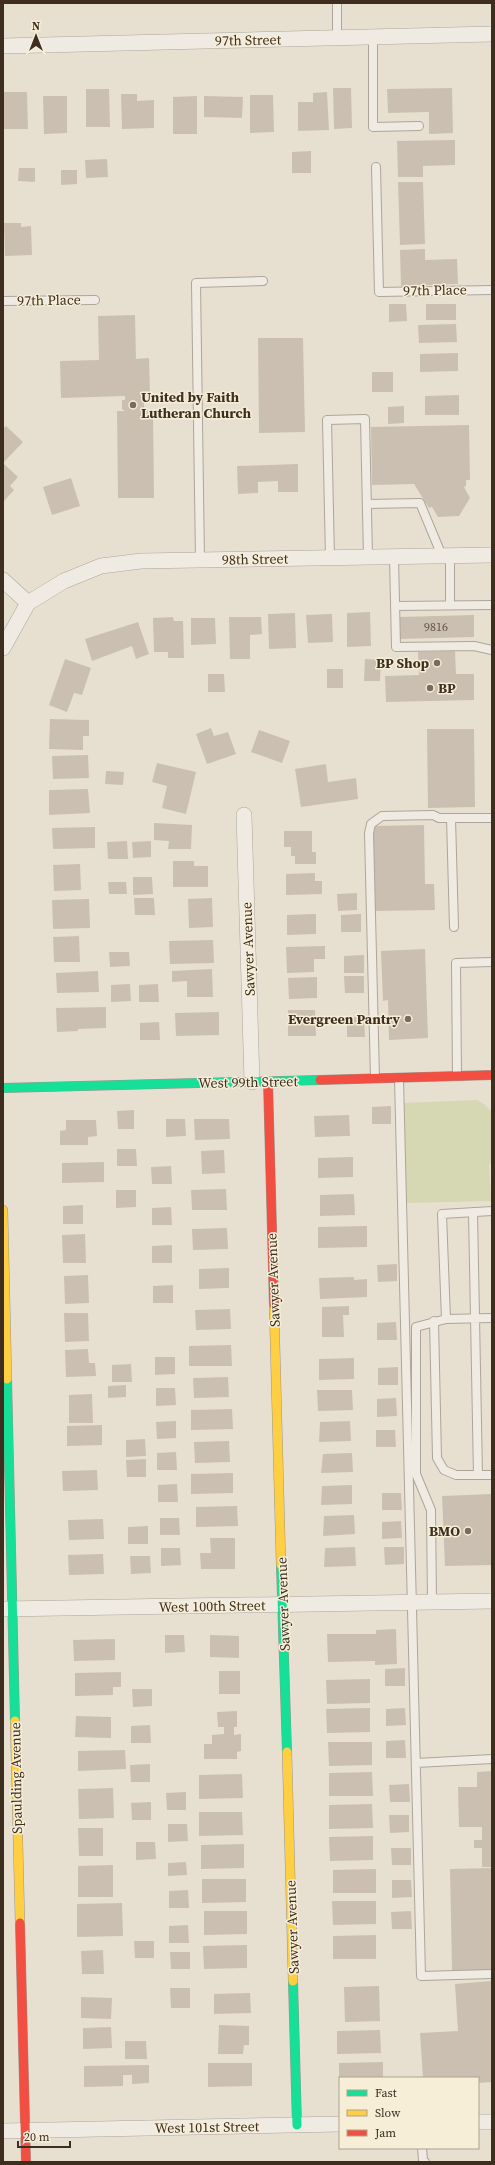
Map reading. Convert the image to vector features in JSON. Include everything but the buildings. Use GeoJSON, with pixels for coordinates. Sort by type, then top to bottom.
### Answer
{"type":"FeatureCollection","features":[{"type":"Feature","properties":{"kind":"street","name":"97th Street"},"geometry":{"type":"LineString","coordinates":[[3,46],[492,34]]}},
{"type":"Feature","properties":{"kind":"street","name":"98th Street"},"geometry":{"type":"LineString","coordinates":[[28,603],[64,581],[100,566],[141,562],[200,560],[492,555]]}},
{"type":"Feature","properties":{"kind":"street"},"geometry":{"type":"LineString","coordinates":[[3,580],[28,603],[3,648]]}},
{"type":"Feature","properties":{"kind":"street","name":"Sawyer Avenue"},"geometry":{"type":"LineString","coordinates":[[244,815],[252,1082]]}},
{"type":"Feature","properties":{"kind":"street","name":"West 99th Street"},"geometry":{"type":"LineString","coordinates":[[3,1088],[492,1075]]}},
{"type":"Feature","properties":{"kind":"street","name":"Sawyer Avenue"},"geometry":{"type":"LineString","coordinates":[[268,1082],[298,2125]]}},
{"type":"Feature","properties":{"kind":"street","name":"Spaulding Avenue"},"geometry":{"type":"LineString","coordinates":[[3,1210],[8,1609],[26,2162]]}},
{"type":"Feature","properties":{"kind":"street","name":"West 100th Street"},"geometry":{"type":"LineString","coordinates":[[8,1609],[492,1601]]}},
{"type":"Feature","properties":{"kind":"street"},"geometry":{"type":"LineString","coordinates":[[479,2122],[492,2122]]}},
{"type":"Feature","properties":{"kind":"street","name":"West 101st Street"},"geometry":{"type":"LineString","coordinates":[[3,2131],[339,2124]]}},
{"type":"Feature","properties":{"kind":"lane"},"geometry":{"type":"LineString","coordinates":[[337,3],[337,38]]}},
{"type":"Feature","properties":{"kind":"lane"},"geometry":{"type":"LineString","coordinates":[[373,37],[373,127],[419,126]]}},
{"type":"Feature","properties":{"kind":"lane","name":"97th Place"},"geometry":{"type":"LineString","coordinates":[[376,167],[379,292],[492,290]]}},
{"type":"Feature","properties":{"kind":"lane"},"geometry":{"type":"LineString","coordinates":[[200,560],[196,283],[263,281]]}},
{"type":"Feature","properties":{"kind":"lane","name":"97th Place"},"geometry":{"type":"LineString","coordinates":[[3,301],[95,300]]}},
{"type":"Feature","properties":{"kind":"lane"},"geometry":{"type":"LineString","coordinates":[[330,558],[327,420],[365,420],[368,557]]}},
{"type":"Feature","properties":{"kind":"lane"},"geometry":{"type":"LineString","coordinates":[[367,504],[420,503],[446,556],[450,605]]}},
{"type":"Feature","properties":{"kind":"lane"},"geometry":{"type":"LineString","coordinates":[[394,557],[396,647],[474,646],[492,650]]}},
{"type":"Feature","properties":{"kind":"lane"},"geometry":{"type":"LineString","coordinates":[[395,606],[492,605]]}},
{"type":"Feature","properties":{"kind":"lane"},"geometry":{"type":"LineString","coordinates":[[375,1078],[369,833],[371,824],[382,816],[433,814],[439,818],[492,818]]}},
{"type":"Feature","properties":{"kind":"lane"},"geometry":{"type":"LineString","coordinates":[[451,818],[454,927]]}},
{"type":"Feature","properties":{"kind":"lane"},"geometry":{"type":"LineString","coordinates":[[457,1076],[456,962],[492,962]]}},
{"type":"Feature","properties":{"kind":"lane"},"geometry":{"type":"LineString","coordinates":[[399,1078],[421,1976],[492,1974]]}},
{"type":"Feature","properties":{"kind":"lane"},"geometry":{"type":"LineString","coordinates":[[446,1319],[442,1214],[492,1211]]}},
{"type":"Feature","properties":{"kind":"lane"},"geometry":{"type":"LineString","coordinates":[[473,1212],[478,1475]]}},
{"type":"Feature","properties":{"kind":"lane"},"geometry":{"type":"LineString","coordinates":[[432,1602],[431,1510],[416,1474],[416,1327],[446,1319],[492,1318]]}},
{"type":"Feature","properties":{"kind":"lane"},"geometry":{"type":"LineString","coordinates":[[434,1321],[437,1458],[444,1470],[456,1475],[492,1475]]}},
{"type":"Feature","properties":{"kind":"lane"},"geometry":{"type":"LineString","coordinates":[[416,1763],[492,1759]]}},
{"type":"Feature","properties":{"kind":"lane"},"geometry":{"type":"LineString","coordinates":[[422,2149],[423,2160],[425,2162]]}},
{"type":"Feature","properties":{"kind":"green space"},"geometry":{"type":"Polygon","coordinates":[[[477,1100],[484,1104],[492,1112],[492,1163],[489,1164],[491,1201],[406,1203],[404,1103],[477,1100]]]}},
{"type":"Feature","properties":{"kind":"traffic: fast"},"geometry":{"type":"LineString","coordinates":[[3,1088],[320,1080]]}},
{"type":"Feature","properties":{"kind":"traffic: fast"},"geometry":{"type":"LineString","coordinates":[[7,1379],[15,1721]]}},
{"type":"Feature","properties":{"kind":"traffic: fast"},"geometry":{"type":"LineString","coordinates":[[281,1565],[287,1752]]}},
{"type":"Feature","properties":{"kind":"traffic: fast"},"geometry":{"type":"LineString","coordinates":[[293,1981],[297,2125]]}},
{"type":"Feature","properties":{"kind":"traffic: slow"},"geometry":{"type":"LineString","coordinates":[[3,1210],[7,1379]]}},
{"type":"Feature","properties":{"kind":"traffic: slow"},"geometry":{"type":"LineString","coordinates":[[274,1305],[281,1565]]}},
{"type":"Feature","properties":{"kind":"traffic: slow"},"geometry":{"type":"LineString","coordinates":[[15,1721],[20,1923]]}},
{"type":"Feature","properties":{"kind":"traffic: slow"},"geometry":{"type":"LineString","coordinates":[[287,1752],[293,1981]]}},
{"type":"Feature","properties":{"kind":"traffic: jam"},"geometry":{"type":"LineString","coordinates":[[320,1080],[492,1075]]}},
{"type":"Feature","properties":{"kind":"traffic: jam"},"geometry":{"type":"LineString","coordinates":[[268,1082],[274,1305]]}},
{"type":"Feature","properties":{"kind":"traffic: jam"},"geometry":{"type":"LineString","coordinates":[[20,1923],[26,2162]]}},
{"type":"Feature","properties":{"kind":"place","name":"United by Faith Lutheran Church"},"geometry":{"type":"Point","coordinates":[133,405]}},
{"type":"Feature","properties":{"kind":"place","name":"BP Shop"},"geometry":{"type":"Point","coordinates":[437,663]}},
{"type":"Feature","properties":{"kind":"place","name":"BP"},"geometry":{"type":"Point","coordinates":[430,688]}},
{"type":"Feature","properties":{"kind":"place","name":"Evergreen Pantry"},"geometry":{"type":"Point","coordinates":[408,1019]}},
{"type":"Feature","properties":{"kind":"place","name":"BMO"},"geometry":{"type":"Point","coordinates":[468,1531]}}]}
